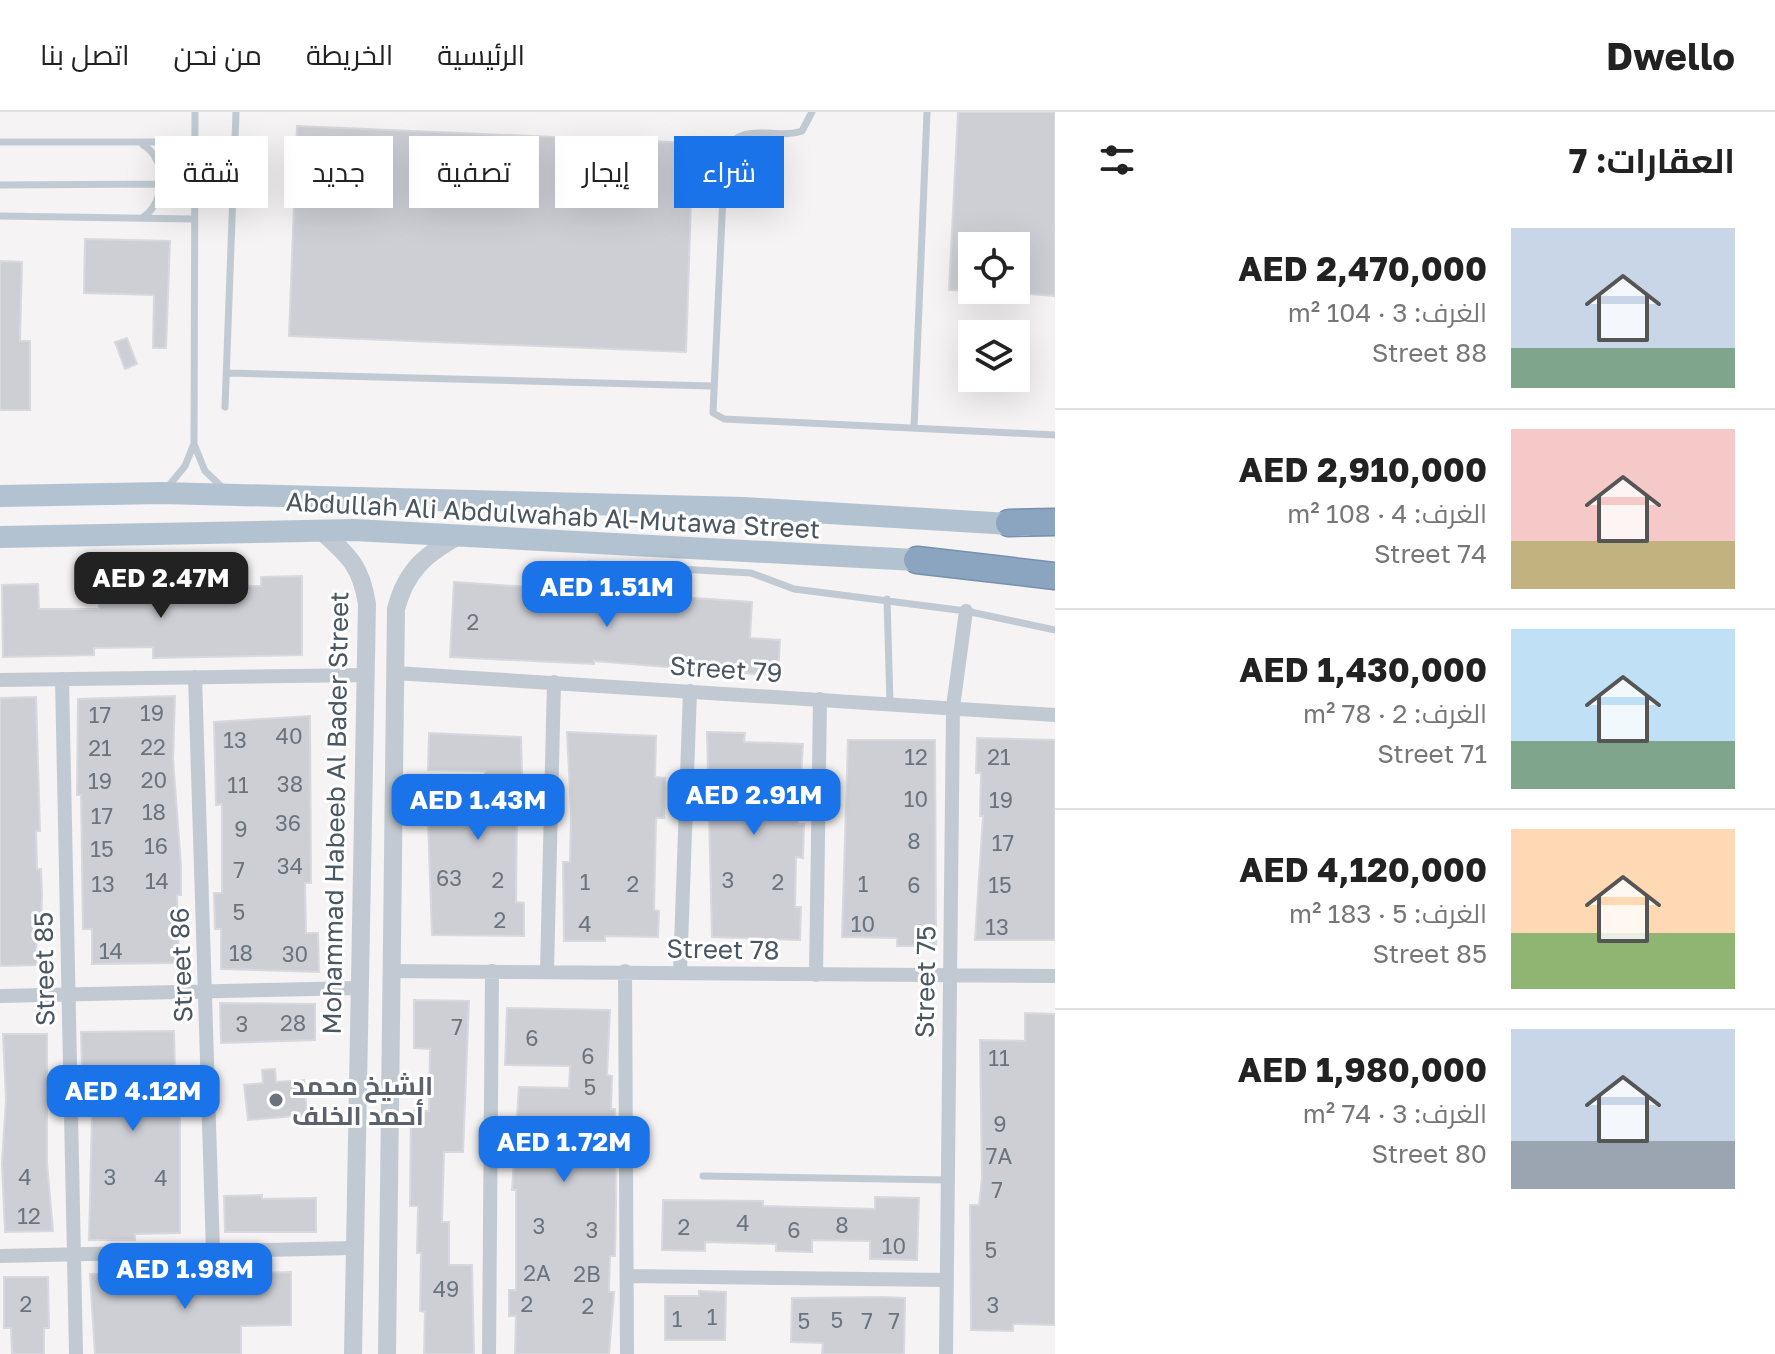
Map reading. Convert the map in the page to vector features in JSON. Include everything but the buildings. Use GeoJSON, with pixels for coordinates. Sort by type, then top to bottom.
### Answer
{"type":"FeatureCollection","features":[{"type":"Feature","properties":{"kind":"highway"},"geometry":{"type":"LineString","coordinates":[[1009,523],[1055,522]]}},
{"type":"Feature","properties":{"kind":"highway"},"geometry":{"type":"LineString","coordinates":[[917,560],[1055,576]]}},
{"type":"Feature","properties":{"kind":"main road","name":"Abdullah Ali Abdulwahab Al-Mutawa Street"},"geometry":{"type":"LineString","coordinates":[[0,496],[162,493],[744,508],[1055,528]]}},
{"type":"Feature","properties":{"kind":"main road","name":"Abdullah Ali Abdulwahab Al-Mutawa Street"},"geometry":{"type":"LineString","coordinates":[[0,537],[320,530],[1055,567]]}},
{"type":"Feature","properties":{"kind":"street","name":"Mohammad Habeeb Al Bader Street"},"geometry":{"type":"LineString","coordinates":[[320,530],[350,557],[363,578],[367,604],[353,1354]]}},
{"type":"Feature","properties":{"kind":"street"},"geometry":{"type":"LineString","coordinates":[[387,1354],[396,609],[412,569],[430,552],[460,535]]}},
{"type":"Feature","properties":{"kind":"street"},"geometry":{"type":"LineString","coordinates":[[367,604],[377,597],[389,599],[396,609]]}},
{"type":"Feature","properties":{"kind":"street","name":"Street 75"},"geometry":{"type":"LineString","coordinates":[[946,1354],[953,707],[966,611]]}},
{"type":"Feature","properties":{"kind":"street","name":"Street 79"},"geometry":{"type":"LineString","coordinates":[[395,673],[1055,715]]}},
{"type":"Feature","properties":{"kind":"street"},"geometry":{"type":"LineString","coordinates":[[0,680],[367,675]]}},
{"type":"Feature","properties":{"kind":"street","name":"Street 86"},"geometry":{"type":"LineString","coordinates":[[195,677],[213,1251]]}},
{"type":"Feature","properties":{"kind":"street","name":"Street 85"},"geometry":{"type":"LineString","coordinates":[[62,679],[76,1354]]}},
{"type":"Feature","properties":{"kind":"street"},"geometry":{"type":"LineString","coordinates":[[547,971],[554,682]]}},
{"type":"Feature","properties":{"kind":"street"},"geometry":{"type":"LineString","coordinates":[[680,973],[690,691]]}},
{"type":"Feature","properties":{"kind":"street"},"geometry":{"type":"LineString","coordinates":[[816,975],[820,699]]}},
{"type":"Feature","properties":{"kind":"street"},"geometry":{"type":"LineString","coordinates":[[365,779],[372,787],[383,788],[392,782]]}},
{"type":"Feature","properties":{"kind":"street"},"geometry":{"type":"LineString","coordinates":[[365,821],[374,818],[392,824]]}},
{"type":"Feature","properties":{"kind":"street","name":"Street 78"},"geometry":{"type":"LineString","coordinates":[[390,971],[1055,976]]}},
{"type":"Feature","properties":{"kind":"street"},"geometry":{"type":"LineString","coordinates":[[489,1354],[492,971]]}},
{"type":"Feature","properties":{"kind":"street"},"geometry":{"type":"LineString","coordinates":[[625,971],[627,1354]]}},
{"type":"Feature","properties":{"kind":"street"},"geometry":{"type":"LineString","coordinates":[[0,996],[360,988]]}},
{"type":"Feature","properties":{"kind":"street"},"geometry":{"type":"LineString","coordinates":[[357,1102],[368,1106],[389,1099]]}},
{"type":"Feature","properties":{"kind":"street"},"geometry":{"type":"LineString","coordinates":[[356,1138],[367,1131],[381,1134],[388,1145]]}},
{"type":"Feature","properties":{"kind":"street"},"geometry":{"type":"LineString","coordinates":[[0,1256],[354,1248]]}},
{"type":"Feature","properties":{"kind":"street"},"geometry":{"type":"LineString","coordinates":[[627,1276],[946,1280]]}},
{"type":"Feature","properties":{"kind":"lane"},"geometry":{"type":"LineString","coordinates":[[194,136],[195,112]]}},
{"type":"Feature","properties":{"kind":"lane"},"geometry":{"type":"LineString","coordinates":[[225,407],[236,112]]}},
{"type":"Feature","properties":{"kind":"lane"},"geometry":{"type":"LineString","coordinates":[[812,112],[806,128],[798,133],[748,132],[735,139],[725,152],[711,409],[718,418],[1055,435]]}},
{"type":"Feature","properties":{"kind":"lane"},"geometry":{"type":"LineString","coordinates":[[914,428],[927,112]]}},
{"type":"Feature","properties":{"kind":"lane"},"geometry":{"type":"LineString","coordinates":[[0,142],[155,143]]}},
{"type":"Feature","properties":{"kind":"lane"},"geometry":{"type":"LineString","coordinates":[[140,144],[155,152]]}},
{"type":"Feature","properties":{"kind":"lane"},"geometry":{"type":"LineString","coordinates":[[0,185],[155,184]]}},
{"type":"Feature","properties":{"kind":"lane"},"geometry":{"type":"LineString","coordinates":[[140,219],[155,207]]}},
{"type":"Feature","properties":{"kind":"lane"},"geometry":{"type":"LineString","coordinates":[[192,208],[194,444],[199,463],[211,479],[227,490],[246,496]]}},
{"type":"Feature","properties":{"kind":"lane"},"geometry":{"type":"LineString","coordinates":[[0,216],[192,219]]}},
{"type":"Feature","properties":{"kind":"lane"},"geometry":{"type":"LineString","coordinates":[[227,373],[711,386]]}},
{"type":"Feature","properties":{"kind":"lane"},"geometry":{"type":"LineString","coordinates":[[162,493],[185,466],[194,444]]}},
{"type":"Feature","properties":{"kind":"lane"},"geometry":{"type":"LineString","coordinates":[[589,564],[751,573],[794,589],[966,611],[1055,630]]}},
{"type":"Feature","properties":{"kind":"lane"},"geometry":{"type":"LineString","coordinates":[[887,599],[890,703]]}},
{"type":"Feature","properties":{"kind":"lane"},"geometry":{"type":"LineString","coordinates":[[703,1176],[948,1180]]}},
{"type":"Feature","properties":{"kind":"place","name":"الشيخ محمد أحمد الخلف"},"geometry":{"type":"Point","coordinates":[276,1100]}}]}
